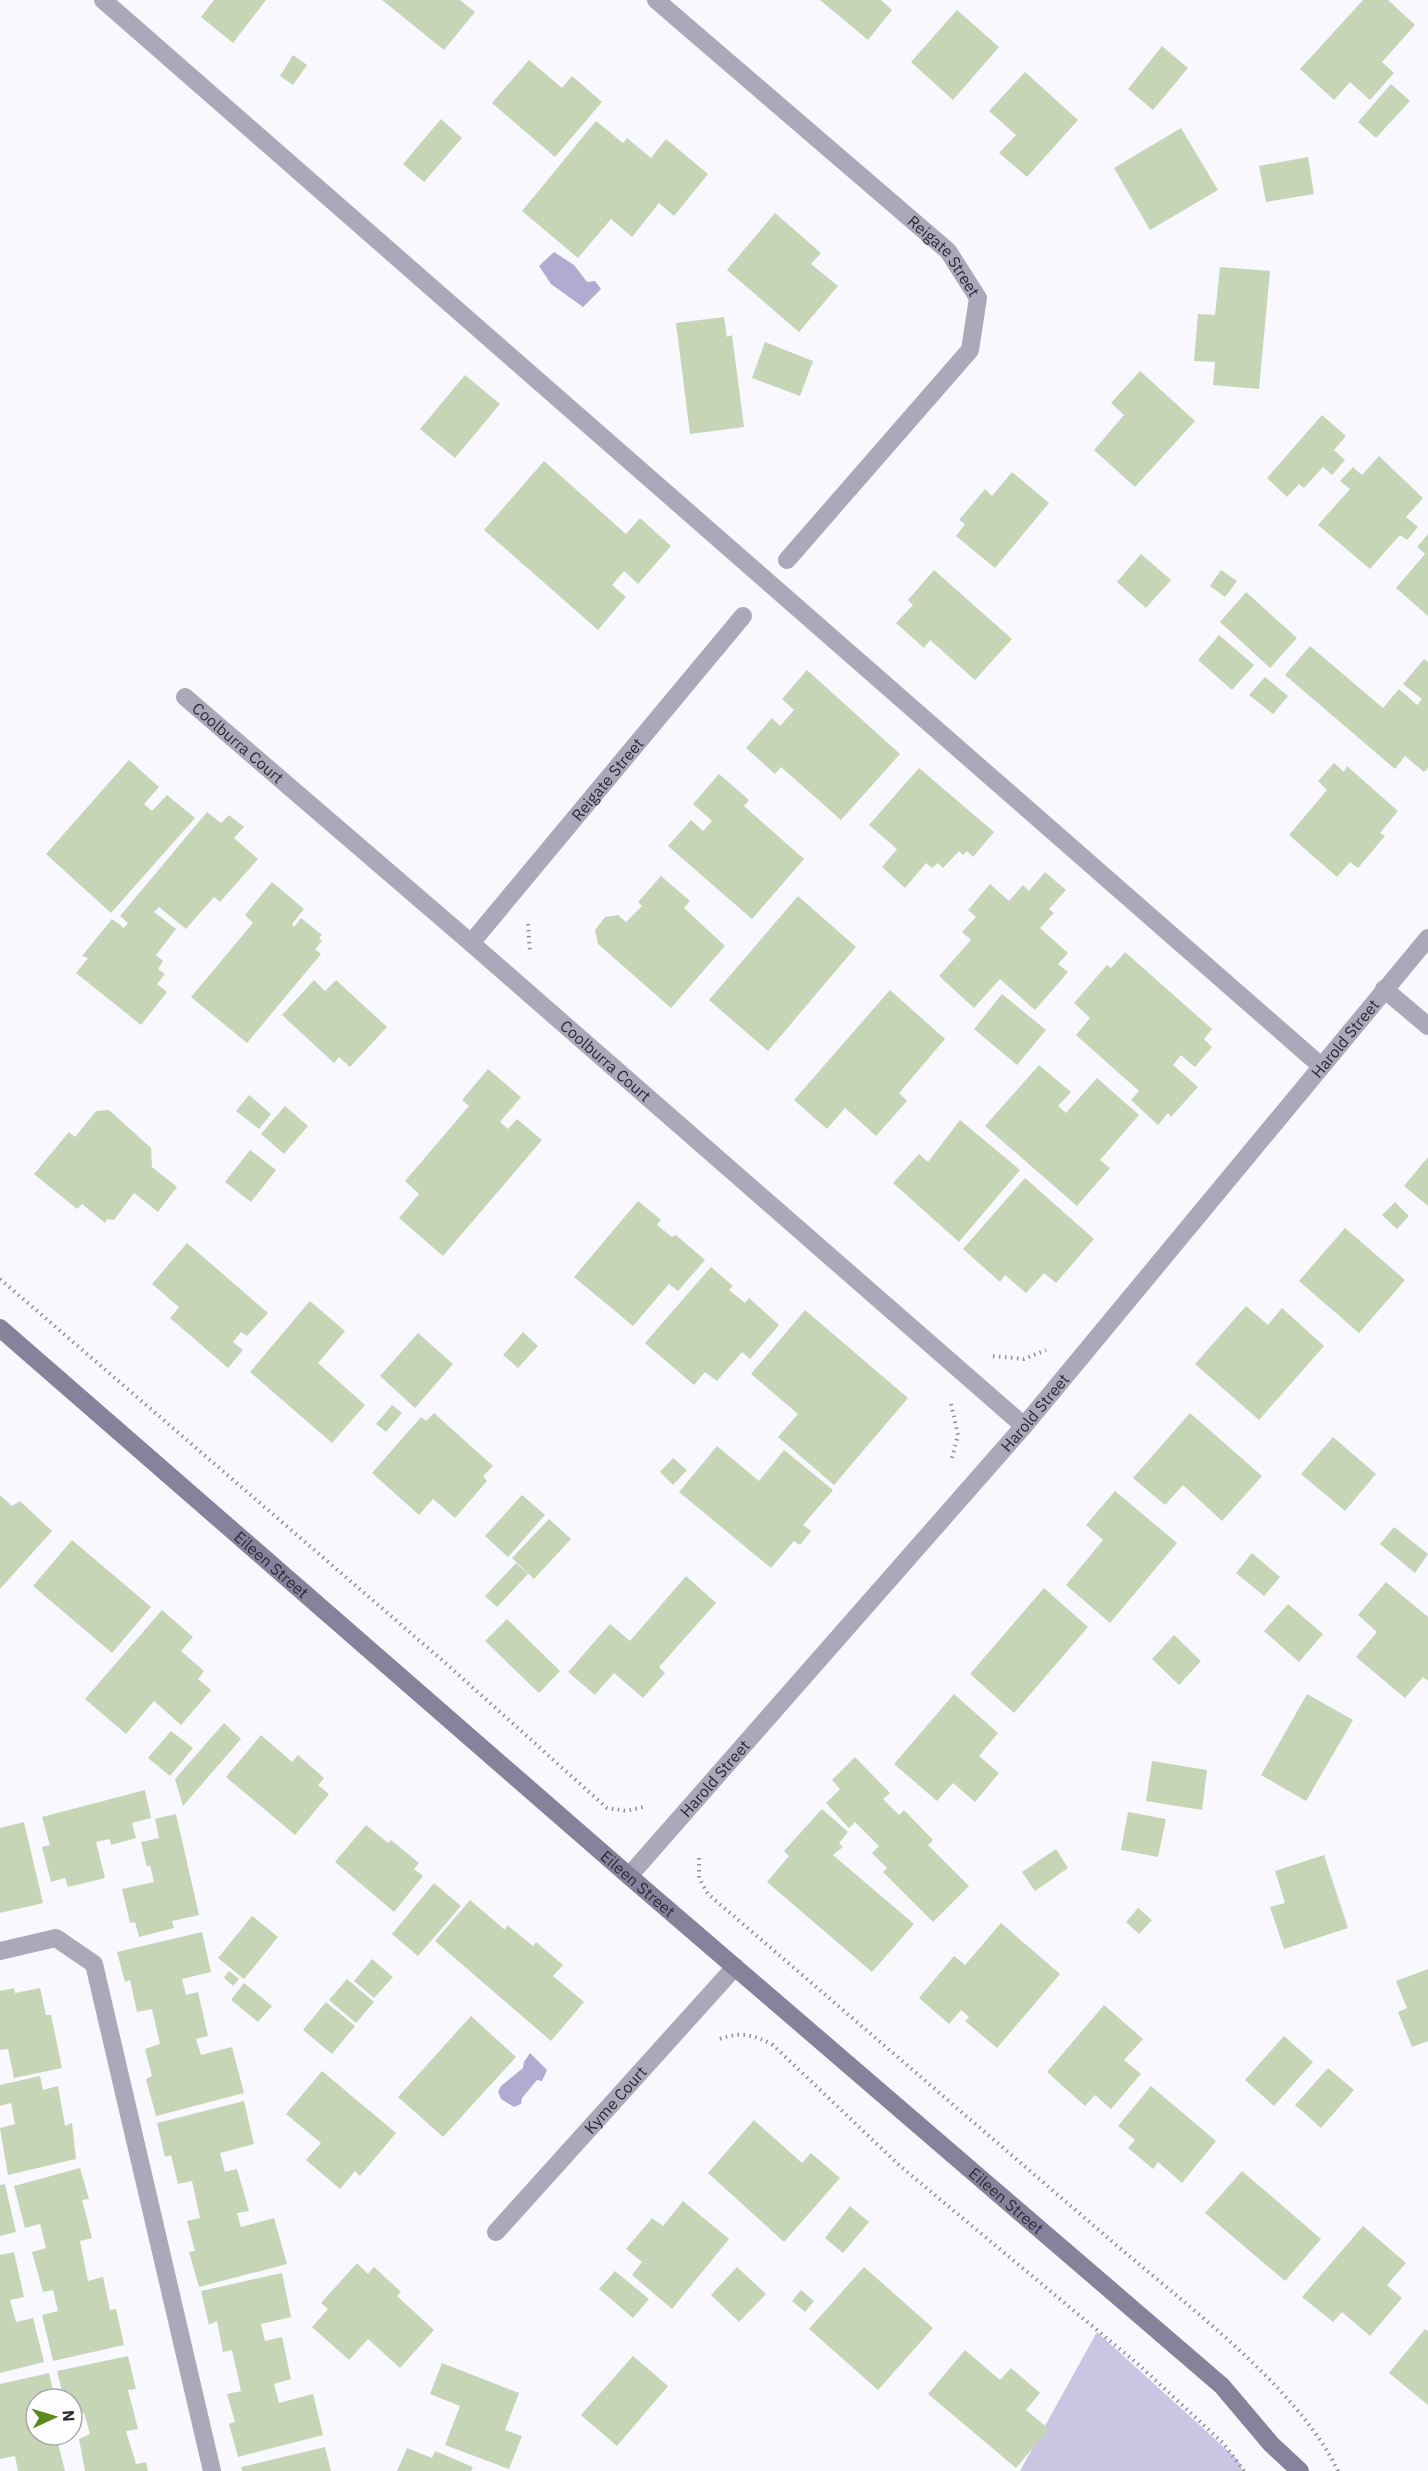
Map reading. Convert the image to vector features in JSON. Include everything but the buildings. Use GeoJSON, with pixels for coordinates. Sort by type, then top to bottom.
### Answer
{"type":"FeatureCollection","features":[{"type":"Feature","properties":{"kind":"street"},"geometry":{"type":"LineString","coordinates":[[103,0],[1321,1066]]}},
{"type":"Feature","properties":{"kind":"street","name":"Reigate Street"},"geometry":{"type":"LineString","coordinates":[[656,0],[948,251],[978,298],[969,350],[788,560]]}},
{"type":"Feature","properties":{"kind":"street","name":"Reigate Street"},"geometry":{"type":"LineString","coordinates":[[471,943],[743,616]]}},
{"type":"Feature","properties":{"kind":"street","name":"Coolburra Court"},"geometry":{"type":"LineString","coordinates":[[185,697],[471,943],[1024,1426]]}},
{"type":"Feature","properties":{"kind":"street","name":"Harold Street"},"geometry":{"type":"LineString","coordinates":[[629,1876],[1024,1426],[1428,938]]}},
{"type":"Feature","properties":{"kind":"street"},"geometry":{"type":"LineString","coordinates":[[1384,989],[1428,1026]]}},
{"type":"Feature","properties":{"kind":"street","name":"Eileen Street"},"geometry":{"type":"LineString","coordinates":[[0,1328],[629,1876],[1222,2386],[1271,2444],[1300,2471]]}},
{"type":"Feature","properties":{"kind":"street"},"geometry":{"type":"LineString","coordinates":[[0,1951],[56,1938],[94,1964],[213,2471]]}},
{"type":"Feature","properties":{"kind":"street","name":"Kyme Court"},"geometry":{"type":"LineString","coordinates":[[496,2232],[735,1967]]}},
{"type":"Feature","properties":{"kind":"street","name":"Eileen Street"},"geometry":{"type":"LineString","coordinates":[[1271,2444],[1279,2471]]}},
{"type":"Feature","properties":{"kind":"path"},"geometry":{"type":"LineString","coordinates":[[0,1279],[442,1660],[607,1808],[627,1811],[642,1809],[656,1801]]}},
{"type":"Feature","properties":{"kind":"path"},"geometry":{"type":"LineString","coordinates":[[949,1399],[956,1416],[958,1434],[951,1461]]}},
{"type":"Feature","properties":{"kind":"path"},"geometry":{"type":"LineString","coordinates":[[699,1858],[699,1878],[708,1894],[1162,2282],[1263,2374],[1305,2420],[1331,2456],[1338,2471]]}},
{"type":"Feature","properties":{"kind":"path"},"geometry":{"type":"LineString","coordinates":[[720,2039],[731,2035],[753,2034],[773,2045],[900,2166],[1139,2365],[1224,2444],[1245,2471]]}},
{"type":"Feature","properties":{"kind":"shaded area"},"geometry":{"type":"Polygon","coordinates":[[[554,252],[574,265],[587,282],[595,281],[601,289],[583,307],[551,284],[539,266],[554,252]]]}},
{"type":"Feature","properties":{"kind":"shaded area"},"geometry":{"type":"Polygon","coordinates":[[[530,2053],[547,2070],[542,2081],[537,2080],[522,2098],[521,2104],[514,2107],[501,2099],[498,2092],[501,2086],[523,2068],[530,2053]]]}},
{"type":"Feature","properties":{"kind":"shaded area"},"geometry":{"type":"Polygon","coordinates":[[[1097,2332],[1238,2460],[1243,2471],[1020,2471],[1097,2332]]]}}]}
